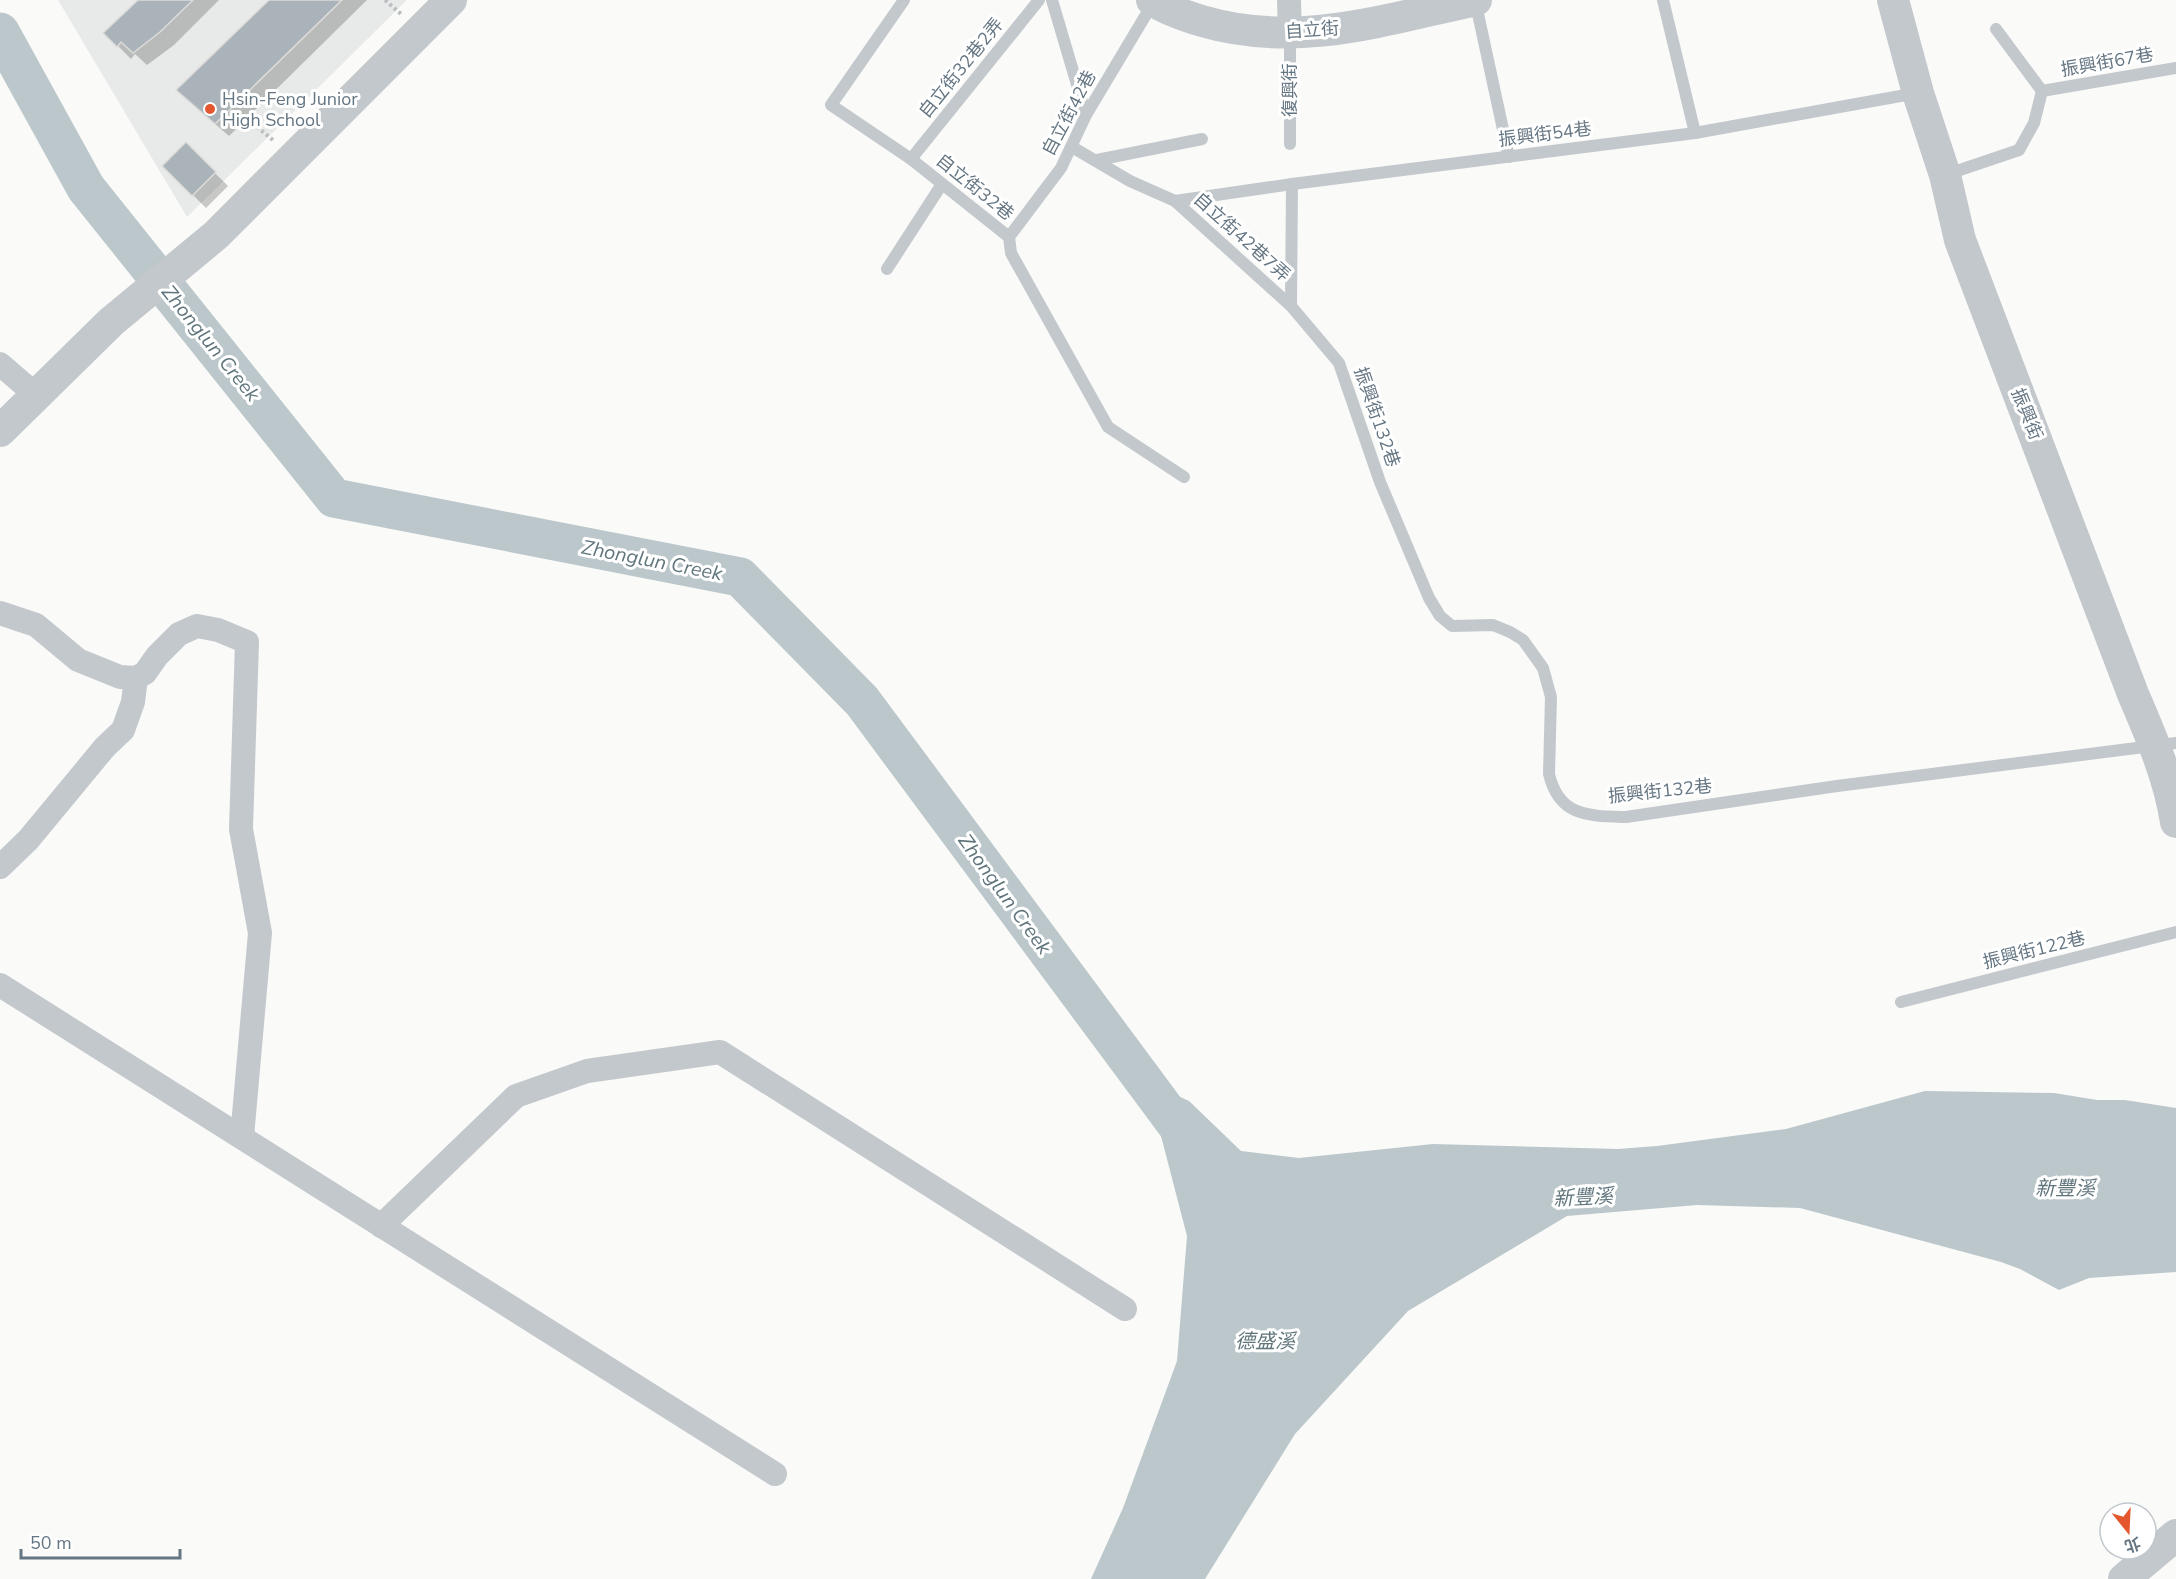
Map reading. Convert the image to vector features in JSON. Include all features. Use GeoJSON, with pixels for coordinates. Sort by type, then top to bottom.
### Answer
{"type":"FeatureCollection","features":[{"type":"Feature","properties":{"kind":"street"},"geometry":{"type":"LineString","coordinates":[[0,431],[111,322],[216,235],[451,0]]}},
{"type":"Feature","properties":{"kind":"street","name":"復興街"},"geometry":{"type":"LineString","coordinates":[[1289,0],[1290,34]]}},
{"type":"Feature","properties":{"kind":"street","name":"自立街"},"geometry":{"type":"LineString","coordinates":[[1153,1],[1184,16],[1228,28],[1290,34],[1329,31],[1476,0]]}},
{"type":"Feature","properties":{"kind":"street","name":"振興街"},"geometry":{"type":"LineString","coordinates":[[1893,0],[1918,93],[1945,175],[1960,240],[2133,694],[2166,745],[2174,803]]}},
{"type":"Feature","properties":{"kind":"street"},"geometry":{"type":"LineString","coordinates":[[0,364],[36,395]]}},
{"type":"Feature","properties":{"kind":"street"},"geometry":{"type":"LineString","coordinates":[[0,613],[36,625],[78,660],[120,677],[136,678],[145,673],[157,656],[179,634],[197,626],[218,630],[247,642],[241,829],[260,933],[242,1137]]}},
{"type":"Feature","properties":{"kind":"street"},"geometry":{"type":"LineString","coordinates":[[0,867],[28,840],[105,747],[123,730],[133,702],[136,678]]}},
{"type":"Feature","properties":{"kind":"street"},"geometry":{"type":"LineString","coordinates":[[0,985],[775,1473]]}},
{"type":"Feature","properties":{"kind":"street"},"geometry":{"type":"LineString","coordinates":[[381,1226],[516,1096],[587,1071],[720,1052],[1125,1309]]}},
{"type":"Feature","properties":{"kind":"street"},"geometry":{"type":"LineString","coordinates":[[2124,1579],[2176,1535]]}},
{"type":"Feature","properties":{"kind":"lane","name":"自立街32巷"},"geometry":{"type":"LineString","coordinates":[[904,0],[831,105],[911,159],[1009,237],[1011,253],[1108,427],[1184,477]]}},
{"type":"Feature","properties":{"kind":"lane","name":"自立街32巷2弄"},"geometry":{"type":"LineString","coordinates":[[911,159],[1039,0]]}},
{"type":"Feature","properties":{"kind":"lane"},"geometry":{"type":"LineString","coordinates":[[1052,0],[1086,116]]}},
{"type":"Feature","properties":{"kind":"lane"},"geometry":{"type":"LineString","coordinates":[[1476,0],[1509,157]]}},
{"type":"Feature","properties":{"kind":"lane"},"geometry":{"type":"LineString","coordinates":[[1663,0],[1695,133]]}},
{"type":"Feature","properties":{"kind":"lane","name":"自立街42巷"},"geometry":{"type":"LineString","coordinates":[[1009,237],[1061,168],[1086,116],[1153,1]]}},
{"type":"Feature","properties":{"kind":"lane"},"geometry":{"type":"LineString","coordinates":[[1996,29],[2042,91]]}},
{"type":"Feature","properties":{"kind":"lane","name":"復興街"},"geometry":{"type":"LineString","coordinates":[[1290,34],[1290,144]]}},
{"type":"Feature","properties":{"kind":"lane","name":"振興街67巷"},"geometry":{"type":"LineString","coordinates":[[1945,175],[2019,150],[2034,123],[2042,91],[2176,68]]}},
{"type":"Feature","properties":{"kind":"lane","name":"振興街54巷"},"geometry":{"type":"LineString","coordinates":[[1175,201],[1695,133],[1918,93]]}},
{"type":"Feature","properties":{"kind":"lane"},"geometry":{"type":"LineString","coordinates":[[1097,160],[1202,139]]}},
{"type":"Feature","properties":{"kind":"lane","name":"自立街42巷7弄"},"geometry":{"type":"LineString","coordinates":[[1072,147],[1130,181],[1175,201],[1291,306]]}},
{"type":"Feature","properties":{"kind":"lane"},"geometry":{"type":"LineString","coordinates":[[887,269],[942,184]]}},
{"type":"Feature","properties":{"kind":"lane"},"geometry":{"type":"LineString","coordinates":[[1291,306],[1292,184]]}},
{"type":"Feature","properties":{"kind":"lane","name":"振興街132巷"},"geometry":{"type":"LineString","coordinates":[[1291,306],[1339,363],[1380,482],[1429,598],[1440,616],[1452,626],[1493,626],[1510,632],[1523,640],[1543,668],[1551,697],[1549,774],[1552,786],[1565,805],[1592,816],[1626,817],[1837,786],[2166,745]]}},
{"type":"Feature","properties":{"kind":"lane","name":"振興街122巷"},"geometry":{"type":"LineString","coordinates":[[1901,1002],[2176,932]]}},
{"type":"Feature","properties":{"kind":"path"},"geometry":{"type":"LineString","coordinates":[[243,115],[293,157]]}},
{"type":"Feature","properties":{"kind":"shaded area","name":"Hsin-Feng Junior High School"},"geometry":{"type":"Polygon","coordinates":[[[58,0],[407,0],[187,217],[58,0]]]}},
{"type":"Feature","properties":{"kind":"water","name":"新豐溪"},"geometry":{"type":"Polygon","coordinates":[[[1147,1082],[1189,1101],[1241,1151],[1299,1158],[1433,1144],[1618,1149],[1657,1146],[1786,1129],[1925,1091],[2054,1093],[2176,1108],[2176,1272],[2089,1278],[2059,1290],[2020,1269],[2001,1262],[1800,1208],[1697,1205],[1567,1216],[1408,1311],[1295,1434],[1205,1579],[1091,1579],[1123,1508],[1177,1361],[1187,1236],[1147,1082]]]}},
{"type":"Feature","properties":{"kind":"building"},"geometry":{"type":"Polygon","coordinates":[[[138,0],[193,0],[160,32],[133,53],[121,42],[117,47],[103,33],[138,0]]]}},
{"type":"Feature","properties":{"kind":"building"},"geometry":{"type":"Polygon","coordinates":[[[269,0],[342,0],[215,124],[176,90],[269,0]]]}},
{"type":"Feature","properties":{"kind":"building"},"geometry":{"type":"Polygon","coordinates":[[[186,142],[216,172],[192,196],[162,166],[186,142]]]}},
{"type":"Feature","properties":{"kind":"waterway","name":"Zhonglun Creek"},"geometry":{"type":"LineString","coordinates":[[0,32],[86,188],[334,498],[740,577],[862,701],[1179,1128]]}},
{"type":"Feature","properties":{"kind":"place","name":"Hsin-Feng Junior High School"},"geometry":{"type":"Point","coordinates":[210,109]}},
{"type":"Feature","properties":{"kind":"water label","name":"德盛溪"},"geometry":{"type":"Point","coordinates":[1265,1341]}}]}
